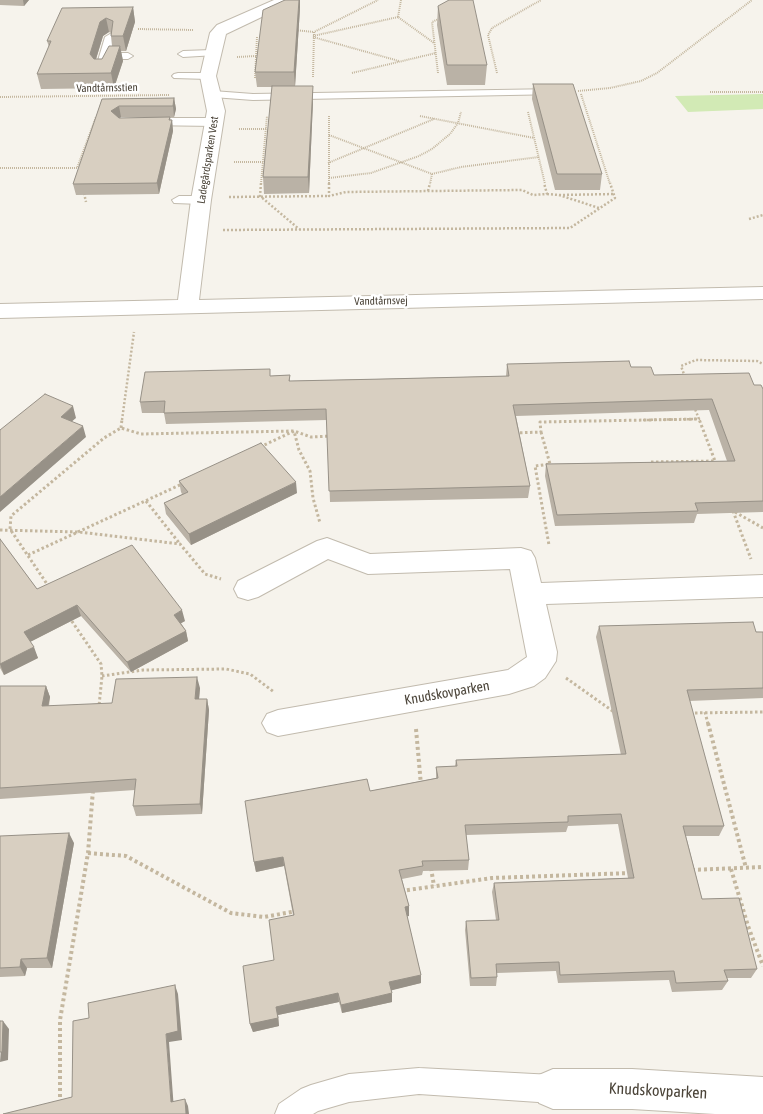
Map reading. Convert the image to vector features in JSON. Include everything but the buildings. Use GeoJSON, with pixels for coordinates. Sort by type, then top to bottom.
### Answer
{"type":"FeatureCollection","features":[{"type":"Feature","properties":{"kind":"street","name":"Ladegårdsparken Vest"},"geometry":{"type":"LineString","coordinates":[[188,305],[202,199],[215,122],[216,111],[208,76],[219,30],[286,0]]}},
{"type":"Feature","properties":{"kind":"street","name":"Vandtårnsvej"},"geometry":{"type":"LineString","coordinates":[[0,311],[188,305],[763,293]]}},
{"type":"Feature","properties":{"kind":"street"},"geometry":{"type":"LineString","coordinates":[[248,589],[327,548],[368,564],[521,558],[542,652],[541,661]]}},
{"type":"Feature","properties":{"kind":"street"},"geometry":{"type":"LineString","coordinates":[[530,594],[763,586]]}},
{"type":"Feature","properties":{"kind":"street","name":"Knudskovparken"},"geometry":{"type":"LineString","coordinates":[[278,723],[509,682],[523,677],[541,661]]}},
{"type":"Feature","properties":{"kind":"street","name":"Knudskovparken"},"geometry":{"type":"LineString","coordinates":[[553,1089],[632,1089],[763,1097]]}},
{"type":"Feature","properties":{"kind":"lane"},"geometry":{"type":"LineString","coordinates":[[101,70],[110,37]]}},
{"type":"Feature","properties":{"kind":"lane"},"geometry":{"type":"LineString","coordinates":[[182,54],[212,53]]}},
{"type":"Feature","properties":{"kind":"lane"},"geometry":{"type":"LineString","coordinates":[[105,56],[128,56]]}},
{"type":"Feature","properties":{"kind":"lane"},"geometry":{"type":"LineString","coordinates":[[178,76],[208,76]]}},
{"type":"Feature","properties":{"kind":"lane"},"geometry":{"type":"LineString","coordinates":[[213,94],[253,97],[575,91]]}},
{"type":"Feature","properties":{"kind":"lane"},"geometry":{"type":"LineString","coordinates":[[130,122],[215,122]]}},
{"type":"Feature","properties":{"kind":"lane"},"geometry":{"type":"LineString","coordinates":[[179,200],[202,199]]}},
{"type":"Feature","properties":{"kind":"lane"},"geometry":{"type":"LineString","coordinates":[[290,1114],[311,1099],[350,1088],[419,1081],[553,1089]]}},
{"type":"Feature","properties":{"kind":"path"},"geometry":{"type":"LineString","coordinates":[[288,29],[314,32],[378,0]]}},
{"type":"Feature","properties":{"kind":"path"},"geometry":{"type":"LineString","coordinates":[[398,17],[401,0]]}},
{"type":"Feature","properties":{"kind":"path"},"geometry":{"type":"LineString","coordinates":[[502,93],[488,35],[492,28],[542,0]]}},
{"type":"Feature","properties":{"kind":"path"},"geometry":{"type":"LineString","coordinates":[[198,230],[570,228],[615,198],[575,91],[610,88],[641,80],[657,73],[752,0]]}},
{"type":"Feature","properties":{"kind":"path"},"geometry":{"type":"LineString","coordinates":[[313,36],[398,17],[434,43]]}},
{"type":"Feature","properties":{"kind":"path"},"geometry":{"type":"LineString","coordinates":[[441,18],[432,22],[441,94]]}},
{"type":"Feature","properties":{"kind":"path"},"geometry":{"type":"LineString","coordinates":[[253,97],[258,32]]}},
{"type":"Feature","properties":{"kind":"path"},"geometry":{"type":"LineString","coordinates":[[312,96],[314,32]]}},
{"type":"Feature","properties":{"kind":"path"},"geometry":{"type":"LineString","coordinates":[[313,36],[400,62]]}},
{"type":"Feature","properties":{"kind":"path"},"geometry":{"type":"LineString","coordinates":[[351,73],[436,53]]}},
{"type":"Feature","properties":{"kind":"path"},"geometry":{"type":"LineString","coordinates":[[524,92],[547,194]]}},
{"type":"Feature","properties":{"kind":"path"},"geometry":{"type":"LineString","coordinates":[[710,92],[763,92]]}},
{"type":"Feature","properties":{"kind":"path"},"geometry":{"type":"LineString","coordinates":[[328,178],[364,174],[402,164],[432,149],[450,134],[458,123],[462,111],[459,93]]}},
{"type":"Feature","properties":{"kind":"path","name":"Vandtårnsstien"},"geometry":{"type":"LineString","coordinates":[[0,97],[213,94]]}},
{"type":"Feature","properties":{"kind":"path"},"geometry":{"type":"LineString","coordinates":[[329,95],[329,196]]}},
{"type":"Feature","properties":{"kind":"path"},"geometry":{"type":"LineString","coordinates":[[103,104],[107,96]]}},
{"type":"Feature","properties":{"kind":"path"},"geometry":{"type":"LineString","coordinates":[[260,196],[269,96]]}},
{"type":"Feature","properties":{"kind":"path"},"geometry":{"type":"LineString","coordinates":[[0,168],[77,168],[91,127],[99,112]]}},
{"type":"Feature","properties":{"kind":"path"},"geometry":{"type":"LineString","coordinates":[[411,114],[534,138]]}},
{"type":"Feature","properties":{"kind":"path"},"geometry":{"type":"LineString","coordinates":[[328,163],[434,118]]}},
{"type":"Feature","properties":{"kind":"path"},"geometry":{"type":"LineString","coordinates":[[328,135],[432,174],[461,167],[539,157]]}},
{"type":"Feature","properties":{"kind":"path"},"geometry":{"type":"LineString","coordinates":[[428,191],[432,174]]}},
{"type":"Feature","properties":{"kind":"path"},"geometry":{"type":"LineString","coordinates":[[82,185],[86,202]]}},
{"type":"Feature","properties":{"kind":"path"},"geometry":{"type":"LineString","coordinates":[[202,199],[260,196],[329,196],[346,192],[428,191],[522,190],[533,195],[614,194]]}},
{"type":"Feature","properties":{"kind":"path"},"geometry":{"type":"LineString","coordinates":[[558,195],[599,209]]}},
{"type":"Feature","properties":{"kind":"path"},"geometry":{"type":"LineString","coordinates":[[260,196],[299,230]]}},
{"type":"Feature","properties":{"kind":"path"},"geometry":{"type":"LineString","coordinates":[[749,219],[763,215]]}},
{"type":"Feature","properties":{"kind":"path"},"geometry":{"type":"LineString","coordinates":[[122,428],[137,307]]}},
{"type":"Feature","properties":{"kind":"path"},"geometry":{"type":"LineString","coordinates":[[687,384],[681,366],[696,360],[757,361],[763,364]]}},
{"type":"Feature","properties":{"kind":"path"},"geometry":{"type":"LineString","coordinates":[[693,401],[718,470]]}},
{"type":"Feature","properties":{"kind":"path"},"geometry":{"type":"LineString","coordinates":[[521,558],[550,546],[535,466],[550,464],[540,422],[699,419]]}},
{"type":"Feature","properties":{"kind":"path"},"geometry":{"type":"LineString","coordinates":[[54,594],[10,530],[11,516],[104,438],[122,428],[141,434],[294,431],[311,437],[331,436]]}},
{"type":"Feature","properties":{"kind":"path"},"geometry":{"type":"LineString","coordinates":[[259,448],[294,431]]}},
{"type":"Feature","properties":{"kind":"path"},"geometry":{"type":"LineString","coordinates":[[294,431],[299,450],[310,471],[313,498],[327,548]]}},
{"type":"Feature","properties":{"kind":"path"},"geometry":{"type":"LineString","coordinates":[[511,433],[541,432]]}},
{"type":"Feature","properties":{"kind":"path"},"geometry":{"type":"LineString","coordinates":[[647,462],[715,461]]}},
{"type":"Feature","properties":{"kind":"path"},"geometry":{"type":"LineString","coordinates":[[28,555],[189,480]]}},
{"type":"Feature","properties":{"kind":"path"},"geometry":{"type":"LineString","coordinates":[[146,501],[205,574],[248,589]]}},
{"type":"Feature","properties":{"kind":"path"},"geometry":{"type":"LineString","coordinates":[[731,504],[752,561]]}},
{"type":"Feature","properties":{"kind":"path"},"geometry":{"type":"LineString","coordinates":[[734,512],[763,528]]}},
{"type":"Feature","properties":{"kind":"path"},"geometry":{"type":"LineString","coordinates":[[0,530],[79,532],[180,544]]}},
{"type":"Feature","properties":{"kind":"path"},"geometry":{"type":"LineString","coordinates":[[64,610],[101,664],[99,715]]}},
{"type":"Feature","properties":{"kind":"path"},"geometry":{"type":"LineString","coordinates":[[541,661],[608,708],[622,713]]}},
{"type":"Feature","properties":{"kind":"path"},"geometry":{"type":"LineString","coordinates":[[102,676],[144,670],[226,669],[250,674],[275,693],[278,723]]}},
{"type":"Feature","properties":{"kind":"path"},"geometry":{"type":"LineString","coordinates":[[413,698],[422,795]]}},
{"type":"Feature","properties":{"kind":"path"},"geometry":{"type":"LineString","coordinates":[[704,712],[746,868]]}},
{"type":"Feature","properties":{"kind":"path"},"geometry":{"type":"LineString","coordinates":[[686,713],[763,712]]}},
{"type":"Feature","properties":{"kind":"path"},"geometry":{"type":"LineString","coordinates":[[60,1105],[60,1020],[88,853],[93,784]]}},
{"type":"Feature","properties":{"kind":"path"},"geometry":{"type":"LineString","coordinates":[[88,853],[126,856],[231,913],[264,918],[300,910]]}},
{"type":"Feature","properties":{"kind":"path"},"geometry":{"type":"LineString","coordinates":[[429,860],[434,886]]}},
{"type":"Feature","properties":{"kind":"path"},"geometry":{"type":"LineString","coordinates":[[690,870],[763,867]]}},
{"type":"Feature","properties":{"kind":"path"},"geometry":{"type":"LineString","coordinates":[[731,869],[748,926],[763,966]]}},
{"type":"Feature","properties":{"kind":"path"},"geometry":{"type":"LineString","coordinates":[[392,892],[492,878],[641,872]]}},
{"type":"Feature","properties":{"kind":"green space"},"geometry":{"type":"Polygon","coordinates":[[[763,94],[763,109],[688,112],[675,96],[763,94]]]}}]}
